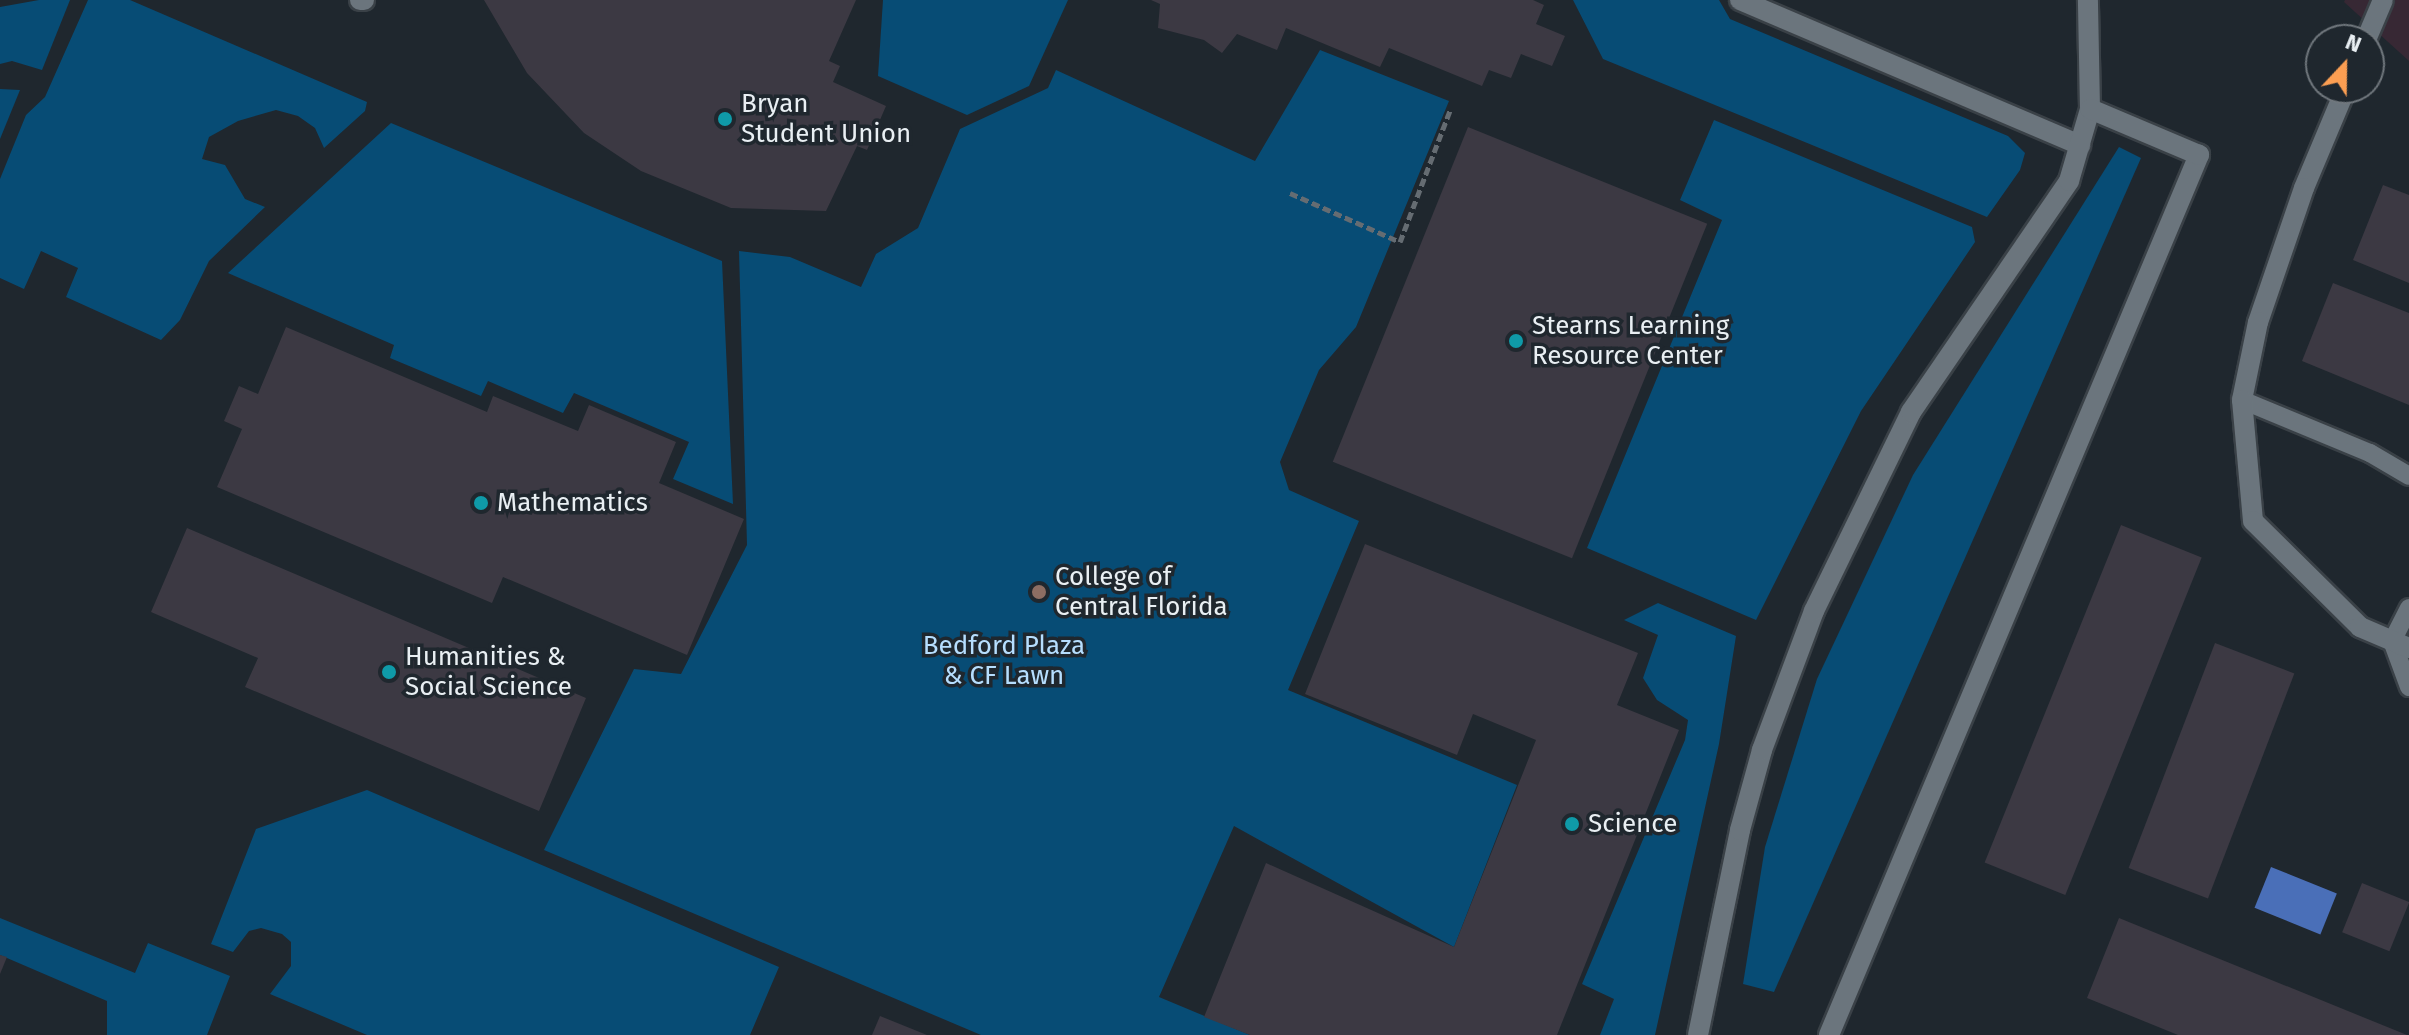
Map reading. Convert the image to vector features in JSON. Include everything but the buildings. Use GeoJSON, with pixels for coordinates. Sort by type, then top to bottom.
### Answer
{"type":"FeatureCollection","features":[{"type":"Feature","properties":{"kind":"street"},"geometry":{"type":"LineString","coordinates":[[1740,0],[2080,145]]}},
{"type":"Feature","properties":{"kind":"street"},"geometry":{"type":"LineString","coordinates":[[1698,1035],[1744,817],[1762,750],[1814,611],[1911,412],[2054,208],[2080,145],[2090,109],[2088,0]]}},
{"type":"Feature","properties":{"kind":"street"},"geometry":{"type":"LineString","coordinates":[[2373,24],[2383,0]]}},
{"type":"Feature","properties":{"kind":"street"},"geometry":{"type":"LineString","coordinates":[[2339,104],[2304,188],[2258,322],[2242,400],[2253,521],[2360,627],[2401,644]]}},
{"type":"Feature","properties":{"kind":"street"},"geometry":{"type":"LineString","coordinates":[[1829,1035],[2199,155],[2090,109]]}},
{"type":"Feature","properties":{"kind":"lane"},"geometry":{"type":"LineString","coordinates":[[2242,400],[2370,453],[2409,476]]}},
{"type":"Feature","properties":{"kind":"lane"},"geometry":{"type":"LineString","coordinates":[[2409,608],[2401,644],[2409,687]]}},
{"type":"Feature","properties":{"kind":"path"},"geometry":{"type":"LineString","coordinates":[[1290,193],[1400,242],[1451,108]]}},
{"type":"Feature","properties":{"kind":"shaded area"},"geometry":{"type":"Polygon","coordinates":[[[2345,0],[2409,0],[2409,61],[2385,39],[2385,24],[2368,24],[2345,0]]]}},
{"type":"Feature","properties":{"kind":"shaded area"},"geometry":{"type":"Polygon","coordinates":[[[2271,867],[2337,894],[2320,934],[2255,908],[2271,867]]]}},
{"type":"Feature","properties":{"kind":"green space"},"geometry":{"type":"Polygon","coordinates":[[[39,0],[70,0],[42,70],[12,61],[0,64],[0,7],[39,0]]]}},
{"type":"Feature","properties":{"kind":"green space"},"geometry":{"type":"Polygon","coordinates":[[[88,0],[130,0],[367,102],[365,111],[324,148],[315,128],[298,116],[276,110],[238,121],[209,137],[202,159],[225,165],[245,199],[265,207],[209,261],[180,320],[161,340],[66,297],[78,268],[41,251],[24,289],[0,278],[0,179],[26,115],[45,97],[88,0]]]}},
{"type":"Feature","properties":{"kind":"green space"},"geometry":{"type":"Polygon","coordinates":[[[883,0],[1068,0],[1029,86],[967,115],[878,76],[883,0]]]}},
{"type":"Feature","properties":{"kind":"green space"},"geometry":{"type":"Polygon","coordinates":[[[1573,0],[1719,0],[1730,19],[2008,136],[2025,153],[2020,170],[1987,217],[1603,59],[1573,0]]]}},
{"type":"Feature","properties":{"kind":"green space","name":"Bedford Plaza & CF Lawn"},"geometry":{"type":"Polygon","coordinates":[[[1320,50],[1449,101],[1356,327],[1319,370],[1280,462],[1289,490],[1359,521],[1288,690],[1517,785],[1454,947],[1234,826],[1159,997],[1250,1035],[981,1035],[544,850],[634,669],[681,674],[747,545],[739,251],[790,257],[861,287],[876,254],[918,228],[960,129],[1048,88],[1056,70],[1255,161],[1320,50]]]}},
{"type":"Feature","properties":{"kind":"green space"},"geometry":{"type":"Polygon","coordinates":[[[0,89],[20,90],[0,139],[0,89]]]}},
{"type":"Feature","properties":{"kind":"green space"},"geometry":{"type":"Polygon","coordinates":[[[1714,120],[1972,227],[1975,242],[1861,411],[1756,620],[1587,548],[1722,220],[1680,200],[1714,120]]]}},
{"type":"Feature","properties":{"kind":"green space"},"geometry":{"type":"Polygon","coordinates":[[[391,123],[722,261],[733,504],[673,479],[689,442],[574,393],[563,413],[488,381],[481,396],[390,358],[394,345],[228,273],[391,123]]]}},
{"type":"Feature","properties":{"kind":"green space"},"geometry":{"type":"Polygon","coordinates":[[[2119,147],[2141,158],[1774,992],[1743,984],[1765,847],[1817,679],[1913,475],[2119,147]]]}},
{"type":"Feature","properties":{"kind":"green space"},"geometry":{"type":"Polygon","coordinates":[[[1658,603],[1736,636],[1719,744],[1655,1035],[1600,1035],[1614,999],[1582,984],[1685,740],[1688,720],[1657,700],[1643,678],[1658,635],[1624,620],[1658,603]]]}},
{"type":"Feature","properties":{"kind":"green space"},"geometry":{"type":"Polygon","coordinates":[[[367,790],[779,967],[750,1035],[367,1035],[270,994],[291,966],[291,942],[282,934],[261,928],[249,931],[233,952],[211,944],[256,829],[367,790]]]}},
{"type":"Feature","properties":{"kind":"green space"},"geometry":{"type":"Polygon","coordinates":[[[0,918],[135,973],[148,943],[230,976],[207,1035],[107,1035],[107,1001],[0,955],[0,918]]]}},
{"type":"Feature","properties":{"kind":"place","name":"Bryan Student Union"},"geometry":{"type":"Point","coordinates":[725,119]}},
{"type":"Feature","properties":{"kind":"place","name":"Stearns Learning Resource Center"},"geometry":{"type":"Point","coordinates":[1516,341]}},
{"type":"Feature","properties":{"kind":"place","name":"Mathematics"},"geometry":{"type":"Point","coordinates":[481,503]}},
{"type":"Feature","properties":{"kind":"place","name":"College of Central Florida"},"geometry":{"type":"Point","coordinates":[1039,592]}},
{"type":"Feature","properties":{"kind":"place","name":"Humanities & Social Science"},"geometry":{"type":"Point","coordinates":[389,672]}},
{"type":"Feature","properties":{"kind":"place","name":"Science"},"geometry":{"type":"Point","coordinates":[1572,824]}}]}
